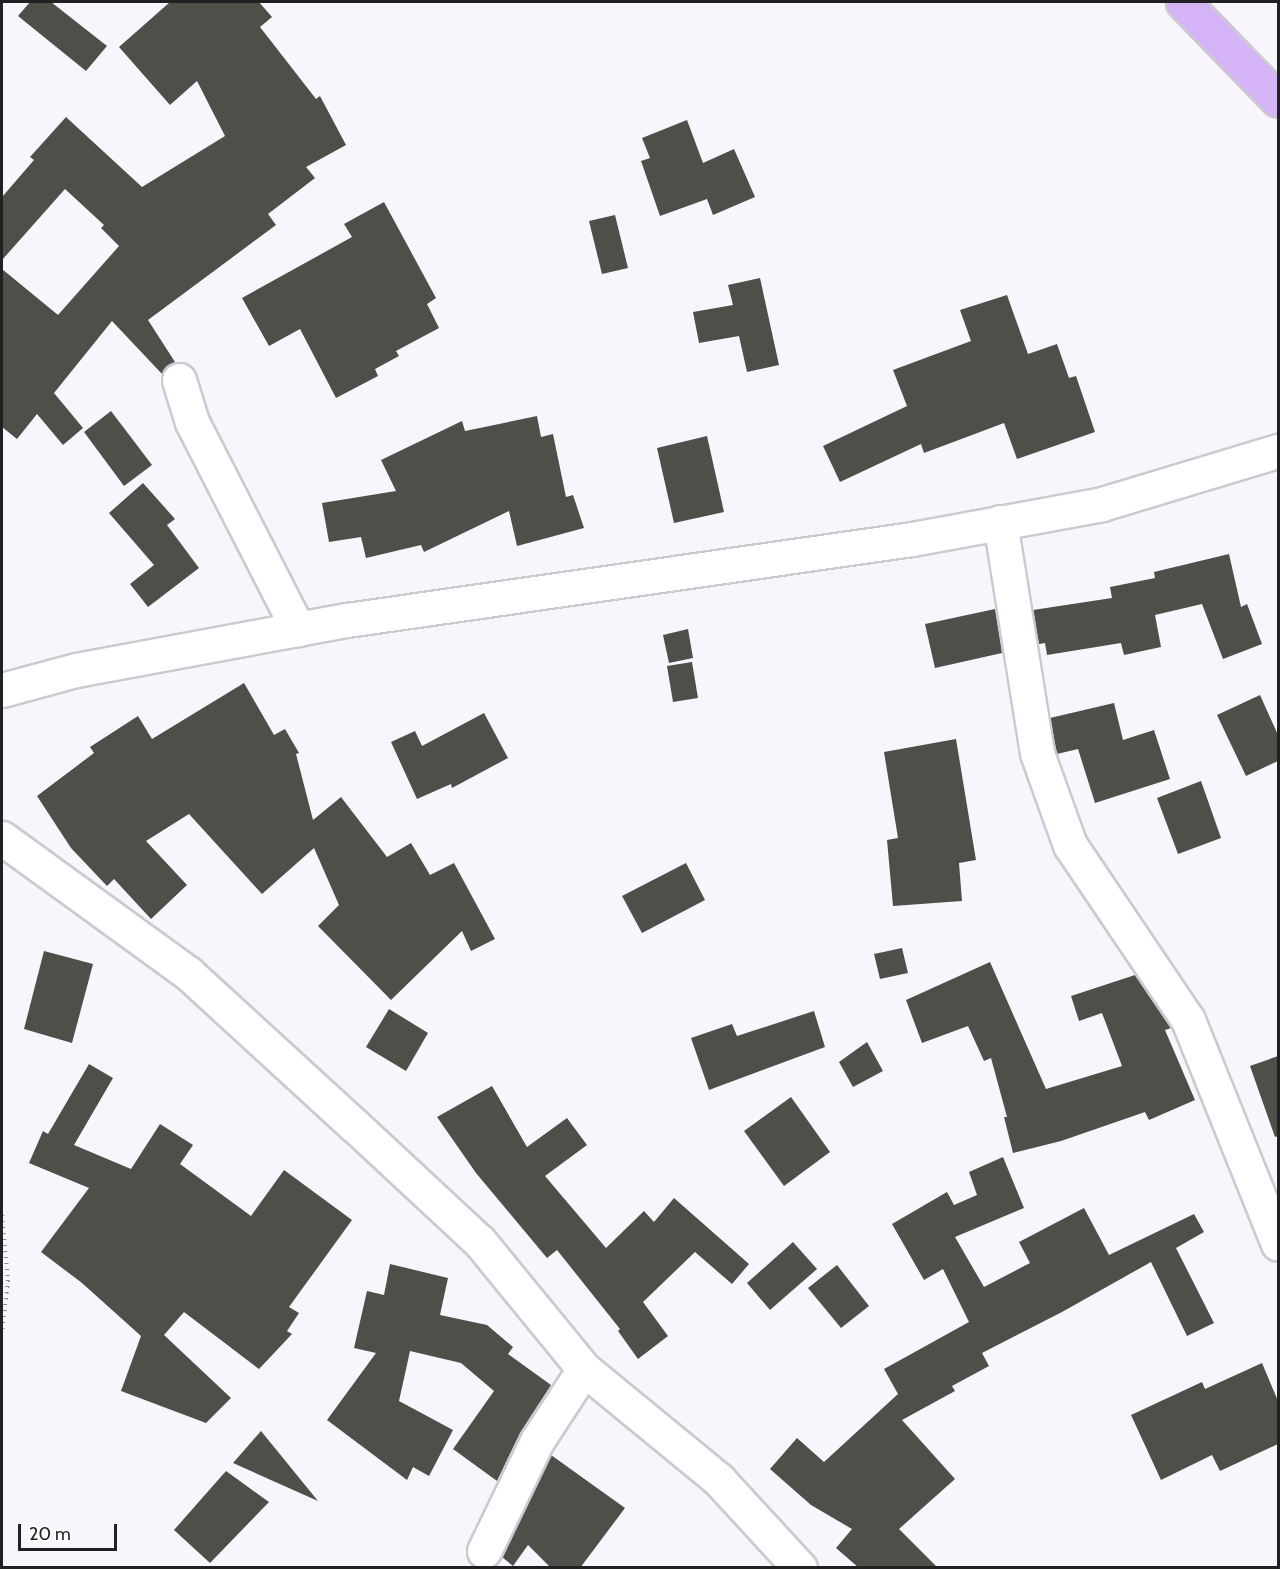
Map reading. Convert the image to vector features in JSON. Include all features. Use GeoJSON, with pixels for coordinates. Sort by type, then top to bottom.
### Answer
{"type":"FeatureCollection","features":[{"type":"Feature","properties":{"kind":"main road"},"geometry":{"type":"LineString","coordinates":[[1183,2],[1278,100]]}},
{"type":"Feature","properties":{"kind":"street"},"geometry":{"type":"LineString","coordinates":[[179,380],[192,422],[298,629]]}},
{"type":"Feature","properties":{"kind":"street"},"geometry":{"type":"LineString","coordinates":[[2,690],[76,670],[298,629],[912,539],[1102,504],[1278,451]]}},
{"type":"Feature","properties":{"kind":"street"},"geometry":{"type":"LineString","coordinates":[[1000,522],[1037,753],[1070,845],[1188,1020],[1278,1244]]}},
{"type":"Feature","properties":{"kind":"street"},"geometry":{"type":"LineString","coordinates":[[2,838],[188,974],[232,1013],[480,1242],[584,1369],[719,1480],[800,1568]]}},
{"type":"Feature","properties":{"kind":"street"},"geometry":{"type":"LineString","coordinates":[[484,1551],[537,1441],[584,1369]]}},
{"type":"Feature","properties":{"kind":"path"},"geometry":{"type":"LineString","coordinates":[[2,1215],[8,1280],[2,1332]]}},
{"type":"Feature","properties":{"kind":"building"},"geometry":{"type":"Polygon","coordinates":[[[30,2],[51,2],[107,46],[86,71],[18,16],[30,2]]]}},
{"type":"Feature","properties":{"kind":"building"},"geometry":{"type":"Polygon","coordinates":[[[170,2],[259,2],[272,17],[260,27],[316,99],[320,96],[346,145],[306,167],[315,178],[268,214],[276,225],[148,320],[175,362],[166,367],[162,374],[112,321],[54,393],[83,428],[63,445],[37,414],[17,439],[2,427],[2,269],[58,315],[119,246],[101,228],[104,225],[65,189],[2,260],[2,197],[34,160],[30,157],[66,117],[142,187],[225,136],[197,81],[170,105],[119,47],[170,2]]]}},
{"type":"Feature","properties":{"kind":"building"},"geometry":{"type":"Polygon","coordinates":[[[687,120],[703,163],[734,149],[755,197],[713,215],[707,199],[660,216],[641,161],[650,158],[642,138],[687,120]]]}},
{"type":"Feature","properties":{"kind":"building"},"geometry":{"type":"Polygon","coordinates":[[[384,202],[436,298],[427,304],[439,328],[396,351],[399,356],[375,369],[378,376],[336,398],[300,329],[269,346],[242,298],[352,237],[344,224],[384,202]]]}},
{"type":"Feature","properties":{"kind":"building"},"geometry":{"type":"Polygon","coordinates":[[[615,215],[628,268],[602,274],[589,221],[615,215]]]}},
{"type":"Feature","properties":{"kind":"building"},"geometry":{"type":"Polygon","coordinates":[[[760,278],[779,365],[747,372],[739,336],[699,343],[693,312],[733,305],[728,285],[760,278]]]}},
{"type":"Feature","properties":{"kind":"building"},"geometry":{"type":"Polygon","coordinates":[[[1007,295],[1028,354],[1057,344],[1069,378],[1076,376],[1095,432],[1017,459],[1004,423],[924,453],[921,444],[840,482],[823,446],[907,406],[893,370],[971,341],[960,310],[1007,295]]]}},
{"type":"Feature","properties":{"kind":"building"},"geometry":{"type":"Polygon","coordinates":[[[111,411],[152,465],[124,486],[84,432],[111,411]]]}},
{"type":"Feature","properties":{"kind":"building"},"geometry":{"type":"Polygon","coordinates":[[[537,416],[541,437],[553,434],[566,497],[573,495],[584,528],[517,546],[509,511],[424,552],[421,545],[366,558],[361,537],[329,542],[322,503],[396,491],[381,460],[462,421],[465,431],[537,416]]]}},
{"type":"Feature","properties":{"kind":"building"},"geometry":{"type":"Polygon","coordinates":[[[707,436],[724,512],[674,523],[657,448],[707,436]]]}},
{"type":"Feature","properties":{"kind":"building"},"geometry":{"type":"Polygon","coordinates":[[[143,483],[175,519],[167,525],[199,568],[148,607],[130,584],[154,565],[109,513],[143,483]]]}},
{"type":"Feature","properties":{"kind":"building"},"geometry":{"type":"Polygon","coordinates":[[[1229,554],[1241,607],[1247,604],[1262,644],[1223,659],[1202,604],[1155,615],[1161,647],[1124,655],[1121,643],[1047,655],[1045,643],[1039,644],[1033,610],[1112,598],[1110,587],[1155,578],[1154,572],[1229,554]]]}},
{"type":"Feature","properties":{"kind":"building"},"geometry":{"type":"Polygon","coordinates":[[[995,609],[1002,653],[935,668],[925,624],[995,609]]]}},
{"type":"Feature","properties":{"kind":"building"},"geometry":{"type":"Polygon","coordinates":[[[688,629],[693,658],[669,663],[663,635],[688,629]]]}},
{"type":"Feature","properties":{"kind":"building"},"geometry":{"type":"Polygon","coordinates":[[[692,662],[698,698],[673,702],[667,666],[692,662]]]}},
{"type":"Feature","properties":{"kind":"building"},"geometry":{"type":"Polygon","coordinates":[[[244,683],[274,735],[285,729],[299,753],[296,754],[313,820],[341,797],[387,857],[411,843],[430,875],[454,863],[495,939],[471,951],[462,931],[391,1000],[318,926],[339,905],[314,848],[262,894],[189,814],[146,841],[187,885],[151,919],[114,879],[107,886],[71,848],[37,796],[94,753],[90,747],[138,716],[152,739],[244,683]]]}},
{"type":"Feature","properties":{"kind":"building"},"geometry":{"type":"Polygon","coordinates":[[[1260,695],[1278,735],[1278,761],[1246,776],[1217,715],[1260,695]]]}},
{"type":"Feature","properties":{"kind":"building"},"geometry":{"type":"Polygon","coordinates":[[[1114,703],[1123,740],[1154,730],[1170,779],[1095,803],[1078,749],[1057,754],[1050,718],[1114,703]]]}},
{"type":"Feature","properties":{"kind":"building"},"geometry":{"type":"Polygon","coordinates":[[[484,713],[508,758],[452,788],[451,784],[417,799],[391,742],[415,731],[422,746],[484,713]]]}},
{"type":"Feature","properties":{"kind":"building"},"geometry":{"type":"Polygon","coordinates":[[[956,739],[976,860],[959,863],[962,901],[893,906],[887,840],[898,838],[884,752],[956,739]]]}},
{"type":"Feature","properties":{"kind":"building"},"geometry":{"type":"Polygon","coordinates":[[[1201,781],[1221,838],[1178,854],[1157,798],[1201,781]]]}},
{"type":"Feature","properties":{"kind":"building"},"geometry":{"type":"Polygon","coordinates":[[[686,863],[705,900],[642,933],[622,896],[686,863]]]}},
{"type":"Feature","properties":{"kind":"building"},"geometry":{"type":"Polygon","coordinates":[[[902,948],[908,973],[880,979],[874,954],[902,948]]]}},
{"type":"Feature","properties":{"kind":"building"},"geometry":{"type":"Polygon","coordinates":[[[44,951],[93,964],[72,1043],[24,1029],[44,951]]]}},
{"type":"Feature","properties":{"kind":"building"},"geometry":{"type":"Polygon","coordinates":[[[990,962],[1046,1089],[1122,1066],[1102,1013],[1079,1021],[1071,996],[1135,975],[1171,1028],[1165,1030],[1195,1100],[1149,1120],[1145,1112],[1061,1141],[1013,1153],[1004,1117],[1007,1117],[991,1058],[984,1061],[968,1026],[922,1043],[906,1000],[990,962]]]}},
{"type":"Feature","properties":{"kind":"building"},"geometry":{"type":"Polygon","coordinates":[[[389,1009],[428,1033],[406,1071],[366,1047],[389,1009]]]}},
{"type":"Feature","properties":{"kind":"building"},"geometry":{"type":"Polygon","coordinates":[[[814,1011],[825,1047],[709,1090],[691,1038],[732,1024],[737,1036],[814,1011]]]}},
{"type":"Feature","properties":{"kind":"building"},"geometry":{"type":"Polygon","coordinates":[[[867,1042],[883,1071],[853,1087],[839,1062],[867,1042]]]}},
{"type":"Feature","properties":{"kind":"building"},"geometry":{"type":"Polygon","coordinates":[[[1278,1056],[1278,1136],[1275,1137],[1250,1066],[1278,1056]]]}},
{"type":"Feature","properties":{"kind":"building"},"geometry":{"type":"Polygon","coordinates":[[[89,1064],[113,1078],[74,1145],[131,1169],[160,1124],[193,1145],[180,1164],[251,1216],[284,1170],[352,1220],[289,1307],[299,1313],[287,1331],[292,1334],[259,1369],[184,1312],[164,1335],[231,1398],[206,1423],[121,1391],[141,1336],[82,1283],[41,1252],[89,1188],[29,1163],[43,1131],[48,1134],[89,1064]]]}},
{"type":"Feature","properties":{"kind":"building"},"geometry":{"type":"Polygon","coordinates":[[[492,1086],[527,1147],[567,1118],[587,1145],[545,1176],[606,1248],[644,1211],[654,1222],[674,1198],[749,1264],[732,1284],[695,1252],[643,1302],[668,1336],[638,1359],[618,1331],[620,1329],[557,1250],[547,1258],[476,1173],[437,1117],[492,1086]]]}},
{"type":"Feature","properties":{"kind":"building"},"geometry":{"type":"Polygon","coordinates":[[[791,1097],[830,1152],[784,1186],[744,1131],[791,1097]]]}},
{"type":"Feature","properties":{"kind":"building"},"geometry":{"type":"Polygon","coordinates":[[[1003,1157],[1024,1208],[955,1237],[984,1287],[1030,1263],[1019,1242],[1084,1208],[1109,1255],[1194,1214],[1204,1232],[1176,1248],[1214,1323],[1187,1336],[1151,1262],[1062,1312],[982,1353],[989,1366],[952,1386],[955,1391],[902,1420],[955,1479],[899,1529],[938,1568],[859,1568],[836,1548],[852,1529],[811,1505],[770,1469],[797,1438],[824,1462],[898,1394],[884,1369],[969,1322],[943,1269],[924,1280],[892,1224],[947,1192],[954,1205],[977,1195],[969,1172],[1003,1157]]]}},
{"type":"Feature","properties":{"kind":"building"},"geometry":{"type":"Polygon","coordinates":[[[793,1242],[817,1269],[770,1310],[747,1283],[793,1242]]]}},
{"type":"Feature","properties":{"kind":"building"},"geometry":{"type":"Polygon","coordinates":[[[390,1264],[448,1278],[440,1315],[487,1325],[513,1347],[508,1354],[551,1385],[520,1433],[497,1481],[453,1449],[494,1391],[461,1363],[410,1351],[399,1401],[453,1430],[429,1476],[413,1467],[407,1480],[327,1420],[376,1353],[354,1348],[367,1291],[384,1295],[390,1264]]]}},
{"type":"Feature","properties":{"kind":"building"},"geometry":{"type":"Polygon","coordinates":[[[837,1265],[869,1306],[841,1328],[808,1288],[837,1265]]]}},
{"type":"Feature","properties":{"kind":"building"},"geometry":{"type":"Polygon","coordinates":[[[1262,1363],[1278,1401],[1278,1444],[1220,1471],[1212,1455],[1161,1480],[1131,1415],[1202,1382],[1205,1389],[1262,1363]]]}},
{"type":"Feature","properties":{"kind":"building"},"geometry":{"type":"Polygon","coordinates":[[[261,1431],[318,1501],[233,1463],[261,1431]]]}},
{"type":"Feature","properties":{"kind":"building"},"geometry":{"type":"Polygon","coordinates":[[[551,1455],[625,1508],[580,1568],[551,1568],[528,1545],[513,1566],[502,1557],[551,1455]]]}},
{"type":"Feature","properties":{"kind":"building"},"geometry":{"type":"Polygon","coordinates":[[[226,1471],[269,1502],[210,1563],[174,1530],[226,1471]]]}}]}
